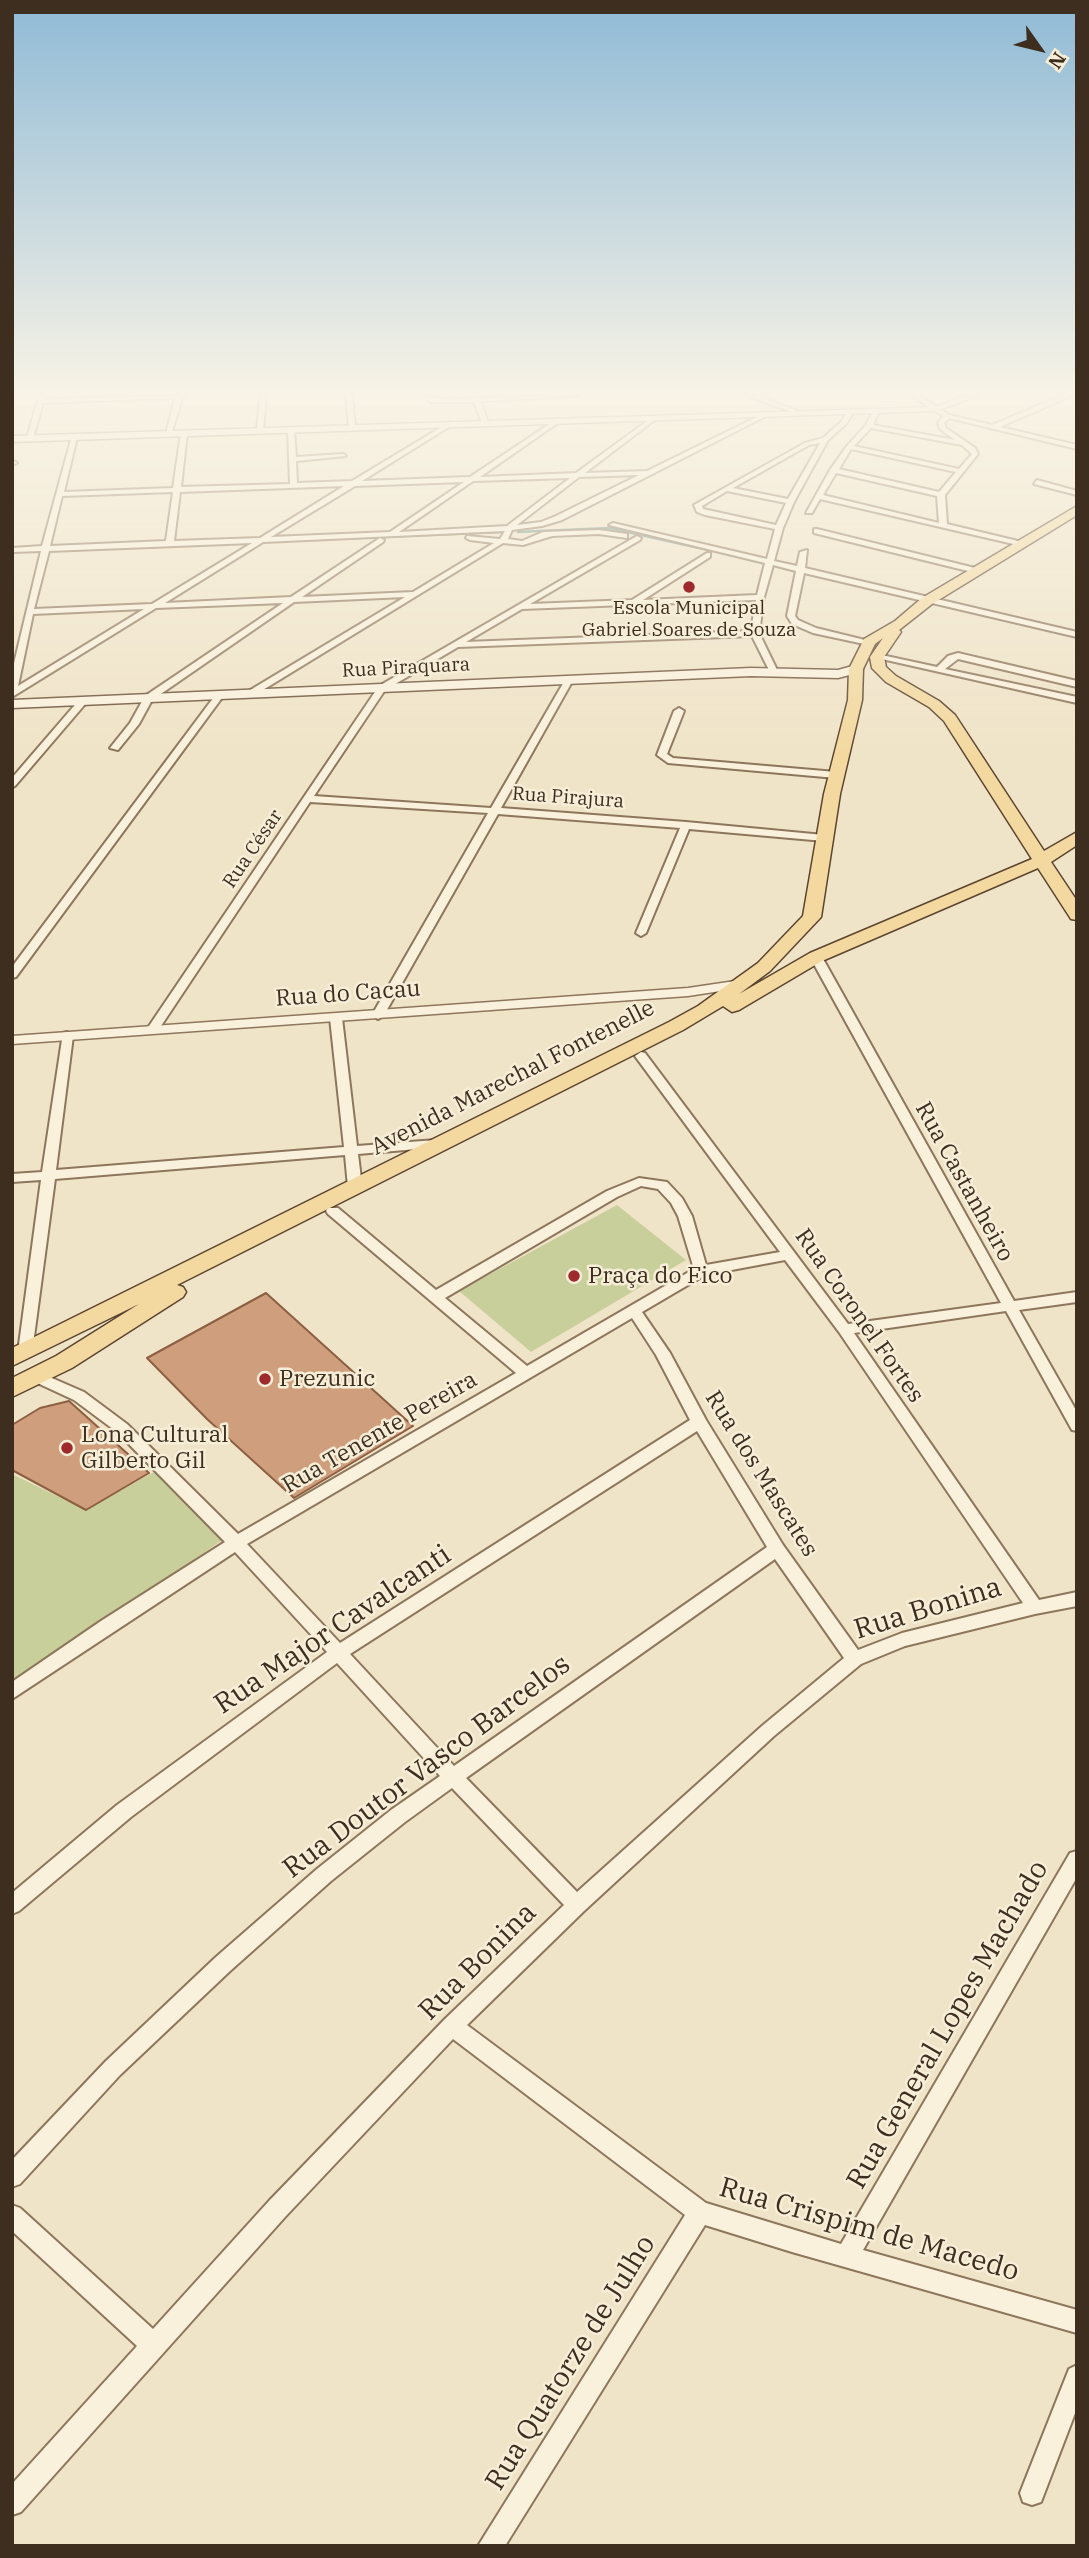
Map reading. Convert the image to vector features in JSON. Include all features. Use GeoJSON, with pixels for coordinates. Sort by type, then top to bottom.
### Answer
{"type":"FeatureCollection","features":[{"type":"Feature","properties":{"kind":"main road"},"geometry":{"type":"LineString","coordinates":[[1068,515],[927,601],[900,624],[885,642],[877,660],[891,680],[934,704],[950,718],[1077,915]]}},
{"type":"Feature","properties":{"kind":"main road"},"geometry":{"type":"LineString","coordinates":[[861,937],[820,928],[824,838],[836,775],[850,725],[857,664],[875,636],[900,624]]}},
{"type":"Feature","properties":{"kind":"main road","name":"Rua Piraquara"},"geometry":{"type":"LineString","coordinates":[[12,704],[774,672],[838,674],[857,664]]}},
{"type":"Feature","properties":{"kind":"main road","name":"Rua Piraquara"},"geometry":{"type":"LineString","coordinates":[[802,674],[820,678],[855,693]]}},
{"type":"Feature","properties":{"kind":"main road"},"geometry":{"type":"LineString","coordinates":[[1028,841],[1046,847],[1071,842]]}},
{"type":"Feature","properties":{"kind":"main road","name":"Avenida Marechal Fontenelle"},"geometry":{"type":"LineString","coordinates":[[12,1390],[38,1377],[163,1299],[703,1023],[816,957],[1041,861],[1071,842]]}},
{"type":"Feature","properties":{"kind":"main road","name":"Avenida Marechal Fontenelle"},"geometry":{"type":"LineString","coordinates":[[19,1355],[705,1010],[742,984],[788,944],[820,928]]}},
{"type":"Feature","properties":{"kind":"main road"},"geometry":{"type":"LineString","coordinates":[[788,944],[810,947],[816,957]]}},
{"type":"Feature","properties":{"kind":"street"},"geometry":{"type":"LineString","coordinates":[[13,694],[29,612],[55,515]]}},
{"type":"Feature","properties":{"kind":"street"},"geometry":{"type":"LineString","coordinates":[[170,543],[174,515]]}},
{"type":"Feature","properties":{"kind":"street"},"geometry":{"type":"LineString","coordinates":[[13,694],[303,515]]}},
{"type":"Feature","properties":{"kind":"street"},"geometry":{"type":"LineString","coordinates":[[391,534],[419,515]]}},
{"type":"Feature","properties":{"kind":"street"},"geometry":{"type":"LineString","coordinates":[[250,694],[499,543],[528,515]]}},
{"type":"Feature","properties":{"kind":"street"},"geometry":{"type":"LineString","coordinates":[[508,532],[564,515]]}},
{"type":"Feature","properties":{"kind":"street"},"geometry":{"type":"LineString","coordinates":[[719,515],[779,528]]}},
{"type":"Feature","properties":{"kind":"street"},"geometry":{"type":"LineString","coordinates":[[774,672],[755,633],[760,597],[784,515]]}},
{"type":"Feature","properties":{"kind":"street"},"geometry":{"type":"LineString","coordinates":[[902,515],[1019,544]]}},
{"type":"Feature","properties":{"kind":"street"},"geometry":{"type":"LineString","coordinates":[[942,515],[943,525]]}},
{"type":"Feature","properties":{"kind":"street"},"geometry":{"type":"LineString","coordinates":[[612,525],[771,564]]}},
{"type":"Feature","properties":{"kind":"street"},"geometry":{"type":"LineString","coordinates":[[817,531],[976,571]]}},
{"type":"Feature","properties":{"kind":"street"},"geometry":{"type":"LineString","coordinates":[[47,551],[170,543],[380,540],[508,532],[610,533],[707,555],[797,567],[927,601],[1075,633]]}},
{"type":"Feature","properties":{"kind":"street"},"geometry":{"type":"LineString","coordinates":[[12,552],[391,534],[482,534],[499,543],[523,543],[550,534]]}},
{"type":"Feature","properties":{"kind":"street"},"geometry":{"type":"LineString","coordinates":[[382,688],[637,538]]}},
{"type":"Feature","properties":{"kind":"street"},"geometry":{"type":"LineString","coordinates":[[115,748],[134,724],[148,698],[380,540]]}},
{"type":"Feature","properties":{"kind":"street"},"geometry":{"type":"LineString","coordinates":[[804,552],[797,567],[791,616],[795,622],[813,630],[869,642]]}},
{"type":"Feature","properties":{"kind":"street"},"geometry":{"type":"LineString","coordinates":[[633,603],[707,555]]}},
{"type":"Feature","properties":{"kind":"street"},"geometry":{"type":"LineString","coordinates":[[29,612],[416,594]]}},
{"type":"Feature","properties":{"kind":"street"},"geometry":{"type":"LineString","coordinates":[[523,607],[760,597]]}},
{"type":"Feature","properties":{"kind":"street"},"geometry":{"type":"LineString","coordinates":[[456,645],[755,633]]}},
{"type":"Feature","properties":{"kind":"street"},"geometry":{"type":"LineString","coordinates":[[939,670],[951,658],[958,656],[1077,684]]}},
{"type":"Feature","properties":{"kind":"street"},"geometry":{"type":"LineString","coordinates":[[877,660],[939,670],[1077,700]]}},
{"type":"Feature","properties":{"kind":"street"},"geometry":{"type":"LineString","coordinates":[[18,666],[34,670],[54,668]]}},
{"type":"Feature","properties":{"kind":"street"},"geometry":{"type":"LineString","coordinates":[[378,1015],[569,680]]}},
{"type":"Feature","properties":{"kind":"street","name":"Rua César"},"geometry":{"type":"LineString","coordinates":[[153,1028],[382,688]]}},
{"type":"Feature","properties":{"kind":"street"},"geometry":{"type":"LineString","coordinates":[[12,975],[220,695]]}},
{"type":"Feature","properties":{"kind":"street"},"geometry":{"type":"LineString","coordinates":[[12,784],[83,701]]}},
{"type":"Feature","properties":{"kind":"street"},"geometry":{"type":"LineString","coordinates":[[679,711],[662,755],[671,761],[836,775]]}},
{"type":"Feature","properties":{"kind":"street","name":"Rua Pirajura"},"geometry":{"type":"LineString","coordinates":[[308,799],[496,810],[824,838]]}},
{"type":"Feature","properties":{"kind":"street"},"geometry":{"type":"LineString","coordinates":[[641,933],[686,825]]}},
{"type":"Feature","properties":{"kind":"street","name":"Rua Castanheiro"},"geometry":{"type":"LineString","coordinates":[[816,957],[1077,1426]]}},
{"type":"Feature","properties":{"kind":"street","name":"Rua do Cacau"},"geometry":{"type":"LineString","coordinates":[[12,1040],[688,992],[742,984]]}},
{"type":"Feature","properties":{"kind":"street"},"geometry":{"type":"LineString","coordinates":[[688,992],[699,998],[705,1010]]}},
{"type":"Feature","properties":{"kind":"street"},"geometry":{"type":"LineString","coordinates":[[336,1018],[355,1187]]}},
{"type":"Feature","properties":{"kind":"street"},"geometry":{"type":"LineString","coordinates":[[19,1355],[67,1036]]}},
{"type":"Feature","properties":{"kind":"street","name":"Rua Coronel Fortes"},"geometry":{"type":"LineString","coordinates":[[641,1055],[844,1329],[1035,1606]]}},
{"type":"Feature","properties":{"kind":"street"},"geometry":{"type":"LineString","coordinates":[[12,1178],[351,1153],[443,1143]]}},
{"type":"Feature","properties":{"kind":"street"},"geometry":{"type":"LineString","coordinates":[[437,1296],[612,1194],[639,1182],[662,1185],[677,1201],[685,1216],[701,1271]]}},
{"type":"Feature","properties":{"kind":"street"},"geometry":{"type":"LineString","coordinates":[[333,1211],[527,1374]]}},
{"type":"Feature","properties":{"kind":"street","name":"Rua Tenente Pereira"},"geometry":{"type":"LineString","coordinates":[[12,1692],[113,1622],[236,1543],[701,1271],[789,1255]]}},
{"type":"Feature","properties":{"kind":"street"},"geometry":{"type":"LineString","coordinates":[[844,1329],[1077,1297]]}},
{"type":"Feature","properties":{"kind":"street","name":"Rua dos Mascates"},"geometry":{"type":"LineString","coordinates":[[634,1310],[663,1353],[699,1422],[777,1549],[855,1659]]}},
{"type":"Feature","properties":{"kind":"street"},"geometry":{"type":"LineString","coordinates":[[38,1377],[79,1396],[122,1428],[236,1543],[337,1654],[576,1905]]}},
{"type":"Feature","properties":{"kind":"street","name":"Rua Major Cavalcanti"},"geometry":{"type":"LineString","coordinates":[[12,1905],[124,1811],[337,1654],[699,1422]]}},
{"type":"Feature","properties":{"kind":"street","name":"Rua Doutor Vasco Barcelos"},"geometry":{"type":"LineString","coordinates":[[12,2175],[113,2068],[278,1913],[398,1816],[777,1549]]}},
{"type":"Feature","properties":{"kind":"street","name":"Rua Bonina"},"geometry":{"type":"LineString","coordinates":[[12,2503],[338,2144],[452,2026],[576,1905],[768,1731],[855,1659],[902,1640],[1035,1606],[1077,1599]]}},
{"type":"Feature","properties":{"kind":"street","name":"Rua General Lopes Machado"},"geometry":{"type":"LineString","coordinates":[[847,2255],[1077,1859]]}},
{"type":"Feature","properties":{"kind":"street","name":"Rua Crispim de Macedo"},"geometry":{"type":"LineString","coordinates":[[452,2026],[700,2212],[1077,2322]]}},
{"type":"Feature","properties":{"kind":"street","name":"Rua Quatorze de Julho"},"geometry":{"type":"LineString","coordinates":[[490,2546],[700,2212]]}},
{"type":"Feature","properties":{"kind":"street"},"geometry":{"type":"LineString","coordinates":[[12,2216],[153,2345]]}},
{"type":"Feature","properties":{"kind":"street"},"geometry":{"type":"LineString","coordinates":[[1032,2493],[1077,2377]]}},
{"type":"Feature","properties":{"kind":"green space","name":"Praça do Fico"},"geometry":{"type":"Polygon","coordinates":[[[617,1205],[686,1260],[531,1352],[459,1291],[617,1205]]]}},
{"type":"Feature","properties":{"kind":"green space"},"geometry":{"type":"Polygon","coordinates":[[[154,1472],[225,1538],[12,1687],[12,1474],[86,1510],[154,1472]]]}},
{"type":"Feature","properties":{"kind":"building","name":"Prezunic"},"geometry":{"type":"Polygon","coordinates":[[[266,1293],[413,1426],[294,1498],[207,1419],[147,1358],[266,1293]]]}},
{"type":"Feature","properties":{"kind":"building","name":"Lona Cultural Gilberto Gil"},"geometry":{"type":"Polygon","coordinates":[[[69,1401],[149,1473],[86,1510],[12,1470],[12,1425],[40,1408],[69,1401]]]}},
{"type":"Feature","properties":{"kind":"waterway"},"geometry":{"type":"LineString","coordinates":[[518,532],[609,528],[749,559]]}},
{"type":"Feature","properties":{"kind":"waterway"},"geometry":{"type":"LineString","coordinates":[[262,542],[501,532]]}},
{"type":"Feature","properties":{"kind":"waterway"},"geometry":{"type":"LineString","coordinates":[[12,552],[27,551]]}},
{"type":"Feature","properties":{"kind":"place","name":"Escola Municipal Gabriel Soares de Souza"},"geometry":{"type":"Point","coordinates":[689,587]}},
{"type":"Feature","properties":{"kind":"place","name":"Praça do Fico"},"geometry":{"type":"Point","coordinates":[574,1276]}},
{"type":"Feature","properties":{"kind":"place","name":"Prezunic"},"geometry":{"type":"Point","coordinates":[265,1379]}},
{"type":"Feature","properties":{"kind":"place","name":"Lona Cultural Gilberto Gil"},"geometry":{"type":"Point","coordinates":[67,1448]}}]}
